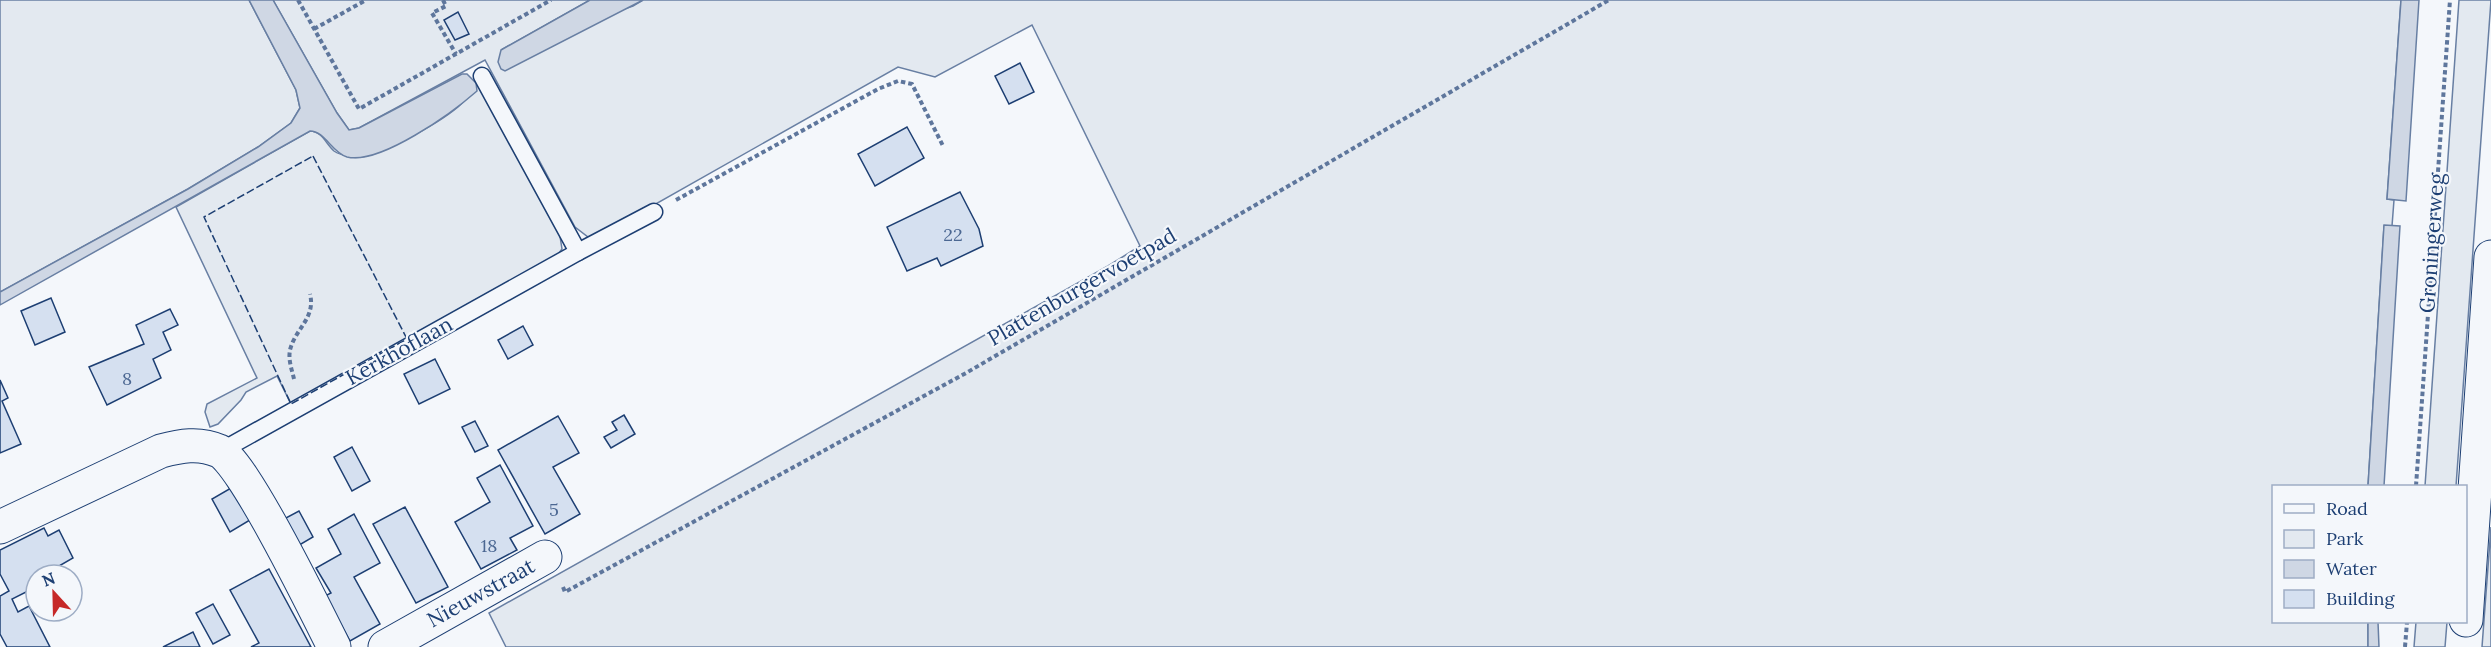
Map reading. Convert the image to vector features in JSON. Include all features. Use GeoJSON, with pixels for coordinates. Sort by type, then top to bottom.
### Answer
{"type":"FeatureCollection","features":[{"type":"Feature","properties":{"kind":"street"},"geometry":{"type":"LineString","coordinates":[[2467,593],[2491,256]]}},
{"type":"Feature","properties":{"kind":"street"},"geometry":{"type":"LineString","coordinates":[[0,527],[161,451],[188,445],[220,451],[238,469],[334,647]]}},
{"type":"Feature","properties":{"kind":"street","name":"Nieuwstraat"},"geometry":{"type":"LineString","coordinates":[[385,647],[545,556]]}},
{"type":"Feature","properties":{"kind":"street"},"geometry":{"type":"LineString","coordinates":[[2464,647],[2465,623]]}},
{"type":"Feature","properties":{"kind":"lane"},"geometry":{"type":"LineString","coordinates":[[482,76],[578,252]]}},
{"type":"Feature","properties":{"kind":"lane","name":"Kerkhoflaan"},"geometry":{"type":"LineString","coordinates":[[220,451],[578,252],[654,213]]}},
{"type":"Feature","properties":{"kind":"path"},"geometry":{"type":"LineString","coordinates":[[298,0],[359,109],[550,0]]}},
{"type":"Feature","properties":{"kind":"path"},"geometry":{"type":"LineString","coordinates":[[314,29],[366,0]]}},
{"type":"Feature","properties":{"kind":"path"},"geometry":{"type":"LineString","coordinates":[[443,0],[446,6],[432,14],[456,54]]}},
{"type":"Feature","properties":{"kind":"path","name":"Plattenburgervoetpad"},"geometry":{"type":"LineString","coordinates":[[566,592],[966,373],[1609,0]]}},
{"type":"Feature","properties":{"kind":"path","name":"Groningerweg"},"geometry":{"type":"LineString","coordinates":[[2416,485],[2450,0]]}},
{"type":"Feature","properties":{"kind":"path"},"geometry":{"type":"LineString","coordinates":[[654,213],[878,89],[898,81],[912,84],[943,146]]}},
{"type":"Feature","properties":{"kind":"path"},"geometry":{"type":"LineString","coordinates":[[303,405],[290,364],[290,350],[309,317],[312,304],[310,294]]}},
{"type":"Feature","properties":{"kind":"path"},"geometry":{"type":"LineString","coordinates":[[2405,647],[2407,623]]}},
{"type":"Feature","properties":{"kind":"green space"},"geometry":{"type":"Polygon","coordinates":[[[0,0],[249,0],[296,90],[300,108],[291,123],[258,147],[188,189],[0,292],[0,0]]]}},
{"type":"Feature","properties":{"kind":"green space"},"geometry":{"type":"Polygon","coordinates":[[[273,0],[590,0],[501,50],[633,6],[643,0],[2401,0],[2387,199],[2394,200],[2392,226],[2384,226],[2368,485],[2272,485],[2272,623],[2368,623],[2368,647],[506,647],[489,613],[1140,246],[1032,25],[935,77],[898,67],[592,240],[575,227],[485,60],[359,128],[349,130],[273,0]]]}},
{"type":"Feature","properties":{"kind":"green space"},"geometry":{"type":"Polygon","coordinates":[[[2459,0],[2491,0],[2456,485],[2425,485],[2459,0]]]}},
{"type":"Feature","properties":{"kind":"green space"},"geometry":{"type":"Polygon","coordinates":[[[476,83],[559,230],[562,249],[556,257],[291,404],[277,376],[246,392],[218,424],[210,427],[205,412],[207,404],[257,378],[176,207],[310,131],[321,135],[336,152],[351,157],[361,157],[390,147],[449,114],[468,97],[477,86],[476,83]]]}},
{"type":"Feature","properties":{"kind":"green space"},"geometry":{"type":"Polygon","coordinates":[[[2491,527],[2491,647],[2482,647],[2491,527]]]}},
{"type":"Feature","properties":{"kind":"green space"},"geometry":{"type":"Polygon","coordinates":[[[2416,623],[2447,623],[2445,647],[2414,647],[2416,623]]]}},
{"type":"Feature","properties":{"kind":"water"},"geometry":{"type":"Polygon","coordinates":[[[249,0],[273,0],[349,130],[359,128],[462,74],[467,74],[476,83],[477,91],[434,124],[378,153],[347,157],[337,151],[320,134],[310,131],[0,305],[0,292],[188,189],[258,147],[291,123],[300,108],[296,90],[249,0]]]}},
{"type":"Feature","properties":{"kind":"water"},"geometry":{"type":"Polygon","coordinates":[[[590,0],[643,0],[505,71],[501,69],[498,62],[501,50],[590,0]]]}},
{"type":"Feature","properties":{"kind":"water"},"geometry":{"type":"Polygon","coordinates":[[[2401,0],[2419,0],[2406,201],[2387,199],[2401,0]]]}},
{"type":"Feature","properties":{"kind":"water"},"geometry":{"type":"Polygon","coordinates":[[[2384,225],[2400,226],[2384,485],[2368,485],[2384,225]]]}},
{"type":"Feature","properties":{"kind":"water"},"geometry":{"type":"Polygon","coordinates":[[[2368,623],[2378,623],[2379,647],[2368,647],[2368,623]]]}},
{"type":"Feature","properties":{"kind":"building"},"geometry":{"type":"Polygon","coordinates":[[[458,12],[469,34],[455,40],[444,20],[458,12]]]}},
{"type":"Feature","properties":{"kind":"building"},"geometry":{"type":"Polygon","coordinates":[[[1020,63],[1034,92],[1009,104],[995,76],[1020,63]]]}},
{"type":"Feature","properties":{"kind":"building"},"geometry":{"type":"Polygon","coordinates":[[[907,127],[924,158],[875,186],[858,154],[907,127]]]}},
{"type":"Feature","properties":{"kind":"building"},"geometry":{"type":"Polygon","coordinates":[[[960,192],[979,229],[983,246],[941,266],[937,258],[907,271],[887,227],[960,192]]]}},
{"type":"Feature","properties":{"kind":"building"},"geometry":{"type":"Polygon","coordinates":[[[51,298],[65,332],[35,345],[21,311],[51,298]]]}},
{"type":"Feature","properties":{"kind":"building"},"geometry":{"type":"Polygon","coordinates":[[[170,309],[178,325],[163,332],[171,350],[153,359],[161,378],[107,405],[89,367],[144,344],[136,325],[170,309]]]}},
{"type":"Feature","properties":{"kind":"building"},"geometry":{"type":"Polygon","coordinates":[[[523,326],[533,345],[508,359],[498,340],[523,326]]]}},
{"type":"Feature","properties":{"kind":"building"},"geometry":{"type":"Polygon","coordinates":[[[435,359],[450,389],[419,404],[404,374],[435,359]]]}},
{"type":"Feature","properties":{"kind":"building"},"geometry":{"type":"Polygon","coordinates":[[[0,380],[8,398],[2,401],[21,444],[0,453],[0,380]]]}},
{"type":"Feature","properties":{"kind":"building"},"geometry":{"type":"Polygon","coordinates":[[[624,415],[635,434],[611,448],[604,437],[617,430],[612,422],[624,415]]]}},
{"type":"Feature","properties":{"kind":"building"},"geometry":{"type":"Polygon","coordinates":[[[558,416],[579,453],[553,467],[580,514],[545,534],[498,450],[558,416]]]}},
{"type":"Feature","properties":{"kind":"building"},"geometry":{"type":"Polygon","coordinates":[[[475,421],[488,446],[475,452],[462,427],[475,421]]]}},
{"type":"Feature","properties":{"kind":"building"},"geometry":{"type":"Polygon","coordinates":[[[352,447],[370,481],[352,491],[334,457],[352,447]]]}},
{"type":"Feature","properties":{"kind":"building"},"geometry":{"type":"Polygon","coordinates":[[[500,465],[533,526],[510,538],[517,550],[481,569],[455,522],[490,502],[477,478],[500,465]]]}},
{"type":"Feature","properties":{"kind":"building"},"geometry":{"type":"Polygon","coordinates":[[[231,488],[250,520],[230,532],[212,499],[231,488]]]}},
{"type":"Feature","properties":{"kind":"building"},"geometry":{"type":"Polygon","coordinates":[[[405,507],[448,587],[416,603],[373,524],[405,507]]]}},
{"type":"Feature","properties":{"kind":"building"},"geometry":{"type":"Polygon","coordinates":[[[299,511],[313,537],[296,547],[282,520],[299,511]]]}},
{"type":"Feature","properties":{"kind":"building"},"geometry":{"type":"Polygon","coordinates":[[[354,514],[380,563],[354,577],[380,624],[350,641],[325,596],[331,593],[316,568],[341,554],[328,529],[354,514]]]}},
{"type":"Feature","properties":{"kind":"building"},"geometry":{"type":"Polygon","coordinates":[[[44,528],[48,536],[59,530],[73,558],[64,563],[24,563],[24,593],[12,599],[18,612],[24,609],[24,623],[38,623],[50,647],[7,647],[0,634],[0,596],[9,591],[0,574],[0,550],[44,528]]]}},
{"type":"Feature","properties":{"kind":"building"},"geometry":{"type":"Polygon","coordinates":[[[269,569],[311,647],[251,647],[259,643],[230,590],[269,569]]]}},
{"type":"Feature","properties":{"kind":"building"},"geometry":{"type":"Polygon","coordinates":[[[213,604],[230,635],[213,644],[196,613],[213,604]]]}},
{"type":"Feature","properties":{"kind":"building"},"geometry":{"type":"Polygon","coordinates":[[[193,632],[200,647],[163,647],[193,632]]]}},
{"type":"Feature","properties":{"kind":"fence"},"geometry":{"type":"LineString","coordinates":[[313,156],[407,339],[291,404],[204,217],[313,156]]}}]}
